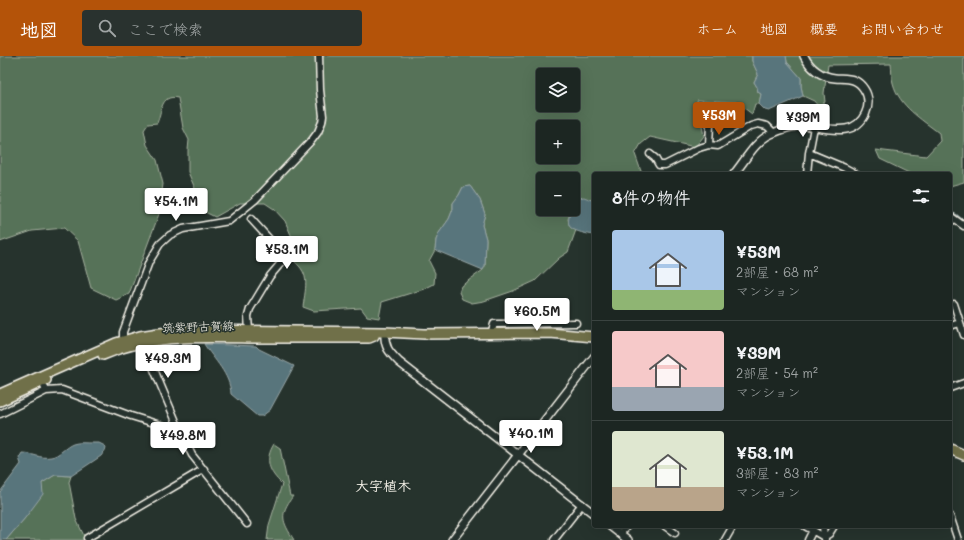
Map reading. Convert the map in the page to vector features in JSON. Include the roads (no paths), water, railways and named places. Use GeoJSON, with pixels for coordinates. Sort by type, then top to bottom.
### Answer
{"type":"FeatureCollection","features":[{"type":"Feature","properties":{"kind":"main road","name":"筑紫野古賀線"},"geometry":{"type":"LineString","coordinates":[[0,394],[41,379],[123,344],[159,333],[199,330],[384,332],[424,334],[550,333],[592,338]]}},
{"type":"Feature","properties":{"kind":"main road","name":"筑紫野古賀線"},"geometry":{"type":"LineString","coordinates":[[141,339],[369,338],[384,332]]}},
{"type":"Feature","properties":{"kind":"main road","name":"筑紫野古賀線"},"geometry":{"type":"LineString","coordinates":[[0,401],[41,379]]}},
{"type":"Feature","properties":{"kind":"main road"},"geometry":{"type":"LineString","coordinates":[[952,450],[964,455]]}},
{"type":"Feature","properties":{"kind":"street"},"geometry":{"type":"LineString","coordinates":[[123,344],[123,332],[149,262],[160,244],[170,235],[183,229],[229,221],[260,194],[296,158],[318,132],[323,116],[320,90],[319,56]]}},
{"type":"Feature","properties":{"kind":"street"},"geometry":{"type":"LineString","coordinates":[[736,172],[764,138],[774,133],[800,126],[846,129],[856,125],[864,117],[868,107],[868,97],[860,84],[850,78],[834,78],[820,73],[811,66],[804,56]]}},
{"type":"Feature","properties":{"kind":"street"},"geometry":{"type":"LineString","coordinates":[[650,154],[655,158],[659,165],[664,165],[699,148],[718,146],[751,126],[758,124],[767,126],[774,133]]}},
{"type":"Feature","properties":{"kind":"street"},"geometry":{"type":"LineString","coordinates":[[710,125],[710,146]]}},
{"type":"Feature","properties":{"kind":"street"},"geometry":{"type":"LineString","coordinates":[[807,172],[814,127]]}},
{"type":"Feature","properties":{"kind":"street"},"geometry":{"type":"LineString","coordinates":[[809,153],[852,172]]}},
{"type":"Feature","properties":{"kind":"street"},"geometry":{"type":"LineString","coordinates":[[952,217],[964,226]]}},
{"type":"Feature","properties":{"kind":"street"},"geometry":{"type":"LineString","coordinates":[[249,331],[248,316],[250,309],[270,276],[281,262],[282,253],[252,219]]}},
{"type":"Feature","properties":{"kind":"street"},"geometry":{"type":"LineString","coordinates":[[954,304],[964,333]]}},
{"type":"Feature","properties":{"kind":"street"},"geometry":{"type":"LineString","coordinates":[[491,334],[494,324],[576,323]]}},
{"type":"Feature","properties":{"kind":"street"},"geometry":{"type":"LineString","coordinates":[[952,325],[960,323]]}},
{"type":"Feature","properties":{"kind":"street"},"geometry":{"type":"LineString","coordinates":[[384,332],[384,342],[389,352],[399,362],[592,512]]}},
{"type":"Feature","properties":{"kind":"street"},"geometry":{"type":"LineString","coordinates":[[141,339],[180,431],[192,455],[247,524]]}},
{"type":"Feature","properties":{"kind":"street"},"geometry":{"type":"LineString","coordinates":[[452,540],[592,360]]}},
{"type":"Feature","properties":{"kind":"street"},"geometry":{"type":"LineString","coordinates":[[41,379],[46,391]]}},
{"type":"Feature","properties":{"kind":"street"},"geometry":{"type":"LineString","coordinates":[[952,387],[964,383]]}},
{"type":"Feature","properties":{"kind":"street"},"geometry":{"type":"LineString","coordinates":[[0,414],[46,391],[62,390],[131,416],[180,431]]}},
{"type":"Feature","properties":{"kind":"street"},"geometry":{"type":"LineString","coordinates":[[87,538],[204,469]]}},
{"type":"Feature","properties":{"kind":"street"},"geometry":{"type":"LineString","coordinates":[[554,540],[582,504]]}},
{"type":"Feature","properties":{"kind":"street"},"geometry":{"type":"LineString","coordinates":[[952,522],[958,540]]}},
{"type":"Feature","properties":{"kind":"street"},"geometry":{"type":"LineString","coordinates":[[612,528],[628,540]]}},
{"type":"Feature","properties":{"kind":"street"},"geometry":{"type":"LineString","coordinates":[[620,534],[625,528]]}},
{"type":"Feature","properties":{"kind":"street"},"geometry":{"type":"LineString","coordinates":[[668,528],[675,533]]}},
{"type":"Feature","properties":{"kind":"street"},"geometry":{"type":"LineString","coordinates":[[725,540],[732,528]]}},
{"type":"Feature","properties":{"kind":"street"},"geometry":{"type":"LineString","coordinates":[[809,528],[825,538]]}},
{"type":"Feature","properties":{"kind":"street"},"geometry":{"type":"LineString","coordinates":[[823,528],[825,538]]}},
{"type":"Feature","properties":{"kind":"street"},"geometry":{"type":"LineString","coordinates":[[825,538],[833,528]]}},
{"type":"Feature","properties":{"kind":"street"},"geometry":{"type":"LineString","coordinates":[[808,540],[813,530]]}},
{"type":"Feature","properties":{"kind":"water"},"geometry":{"type":"Polygon","coordinates":[[[752,56],[786,56],[787,62],[801,78],[803,96],[769,111],[765,110],[759,104],[761,94],[758,92],[754,82],[758,74],[752,61],[752,56]]]}},
{"type":"Feature","properties":{"kind":"water"},"geometry":{"type":"Polygon","coordinates":[[[470,186],[480,200],[485,214],[482,225],[486,239],[485,266],[483,270],[435,250],[436,240],[449,219],[453,209],[453,203],[463,187],[470,186]]]}},
{"type":"Feature","properties":{"kind":"water"},"geometry":{"type":"Polygon","coordinates":[[[584,197],[592,200],[592,234],[575,230],[570,227],[568,221],[569,217],[580,216],[580,199],[584,197]]]}},
{"type":"Feature","properties":{"kind":"water"},"geometry":{"type":"Polygon","coordinates":[[[204,344],[256,346],[259,349],[294,366],[270,410],[262,416],[257,416],[231,394],[225,374],[204,344]]]}},
{"type":"Feature","properties":{"kind":"water"},"geometry":{"type":"Polygon","coordinates":[[[99,443],[105,446],[106,449],[101,456],[71,476],[55,475],[42,483],[43,494],[6,540],[0,540],[0,492],[21,464],[19,458],[22,453],[51,457],[57,455],[73,444],[99,443]]]}},
{"type":"Feature","properties":{"kind":"waterway"},"geometry":{"type":"LineString","coordinates":[[816,152],[838,162]]}},
{"type":"Feature","properties":{"kind":"waterway"},"geometry":{"type":"LineString","coordinates":[[854,169],[859,172]]}},
{"type":"Feature","properties":{"kind":"waterway"},"geometry":{"type":"LineString","coordinates":[[952,213],[964,221]]}},
{"type":"Feature","properties":{"kind":"district","name":"大字植木"},"geometry":{"type":"Point","coordinates":[383,486]}}]}
